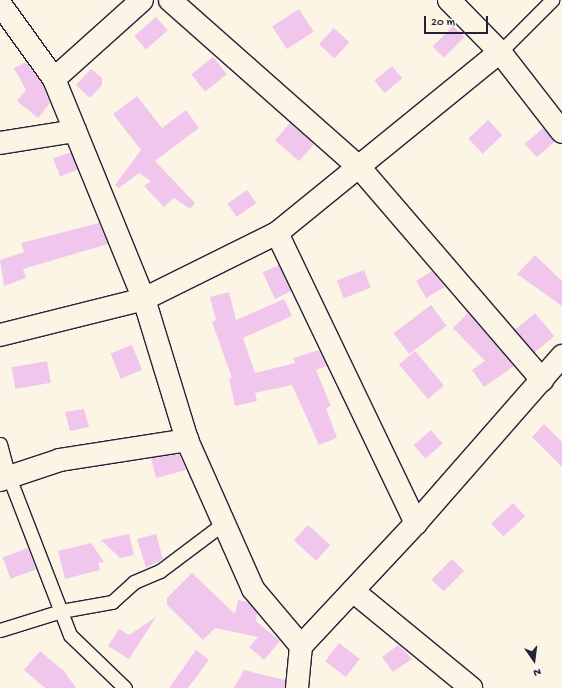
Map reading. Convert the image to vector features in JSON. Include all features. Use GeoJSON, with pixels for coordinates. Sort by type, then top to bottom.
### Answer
{"type":"FeatureCollection","features":[{"type":"Feature","properties":{"kind":"street"},"geometry":{"type":"LineString","coordinates":[[54,79],[142,0]]}},
{"type":"Feature","properties":{"kind":"street"},"geometry":{"type":"LineString","coordinates":[[170,0],[359,167],[542,380]]}},
{"type":"Feature","properties":{"kind":"street"},"geometry":{"type":"LineString","coordinates":[[449,0],[500,52],[562,132]]}},
{"type":"Feature","properties":{"kind":"street"},"geometry":{"type":"LineString","coordinates":[[0,4],[54,79],[144,298],[187,440],[253,589],[301,646]]}},
{"type":"Feature","properties":{"kind":"street"},"geometry":{"type":"LineString","coordinates":[[0,335],[144,298],[277,233],[500,52]]}},
{"type":"Feature","properties":{"kind":"street"},"geometry":{"type":"LineString","coordinates":[[0,144],[75,130]]}},
{"type":"Feature","properties":{"kind":"street"},"geometry":{"type":"LineString","coordinates":[[277,233],[416,523]]}},
{"type":"Feature","properties":{"kind":"street"},"geometry":{"type":"LineString","coordinates":[[297,688],[301,646],[416,523],[562,356]]}},
{"type":"Feature","properties":{"kind":"street"},"geometry":{"type":"LineString","coordinates":[[5,478],[60,460],[187,440]]}},
{"type":"Feature","properties":{"kind":"street"},"geometry":{"type":"LineString","coordinates":[[353,591],[471,688]]}},
{"type":"Feature","properties":{"kind":"lane"},"geometry":{"type":"LineString","coordinates":[[500,52],[552,0]]}},
{"type":"Feature","properties":{"kind":"lane"},"geometry":{"type":"LineString","coordinates":[[0,444],[5,478],[70,635],[125,688]]}},
{"type":"Feature","properties":{"kind":"lane"},"geometry":{"type":"LineString","coordinates":[[0,630],[60,611],[112,602],[134,582],[160,571],[224,523]]}},
{"type":"Feature","properties":{"kind":"building"},"geometry":{"type":"Polygon","coordinates":[[[299,9],[314,32],[287,49],[272,26],[299,9]]]}},
{"type":"Feature","properties":{"kind":"building"},"geometry":{"type":"Polygon","coordinates":[[[156,17],[168,31],[146,50],[134,36],[156,17]]]}},
{"type":"Feature","properties":{"kind":"building"},"geometry":{"type":"Polygon","coordinates":[[[453,26],[464,37],[444,58],[432,47],[453,26]]]}},
{"type":"Feature","properties":{"kind":"building"},"geometry":{"type":"Polygon","coordinates":[[[334,28],[349,42],[334,58],[319,44],[334,28]]]}},
{"type":"Feature","properties":{"kind":"building"},"geometry":{"type":"Polygon","coordinates":[[[213,57],[227,74],[205,92],[191,75],[213,57]]]}},
{"type":"Feature","properties":{"kind":"building"},"geometry":{"type":"Polygon","coordinates":[[[26,62],[43,85],[50,103],[38,118],[17,101],[26,90],[14,68],[26,62]]]}},
{"type":"Feature","properties":{"kind":"building"},"geometry":{"type":"Polygon","coordinates":[[[392,66],[402,78],[385,93],[374,81],[392,66]]]}},
{"type":"Feature","properties":{"kind":"building"},"geometry":{"type":"Polygon","coordinates":[[[91,69],[102,78],[102,85],[90,98],[76,85],[91,69]]]}},
{"type":"Feature","properties":{"kind":"building"},"geometry":{"type":"Polygon","coordinates":[[[137,96],[162,128],[186,110],[199,128],[155,161],[195,203],[190,209],[174,198],[164,207],[144,186],[151,181],[139,173],[119,188],[115,185],[141,150],[113,114],[137,96]]]}},
{"type":"Feature","properties":{"kind":"building"},"geometry":{"type":"Polygon","coordinates":[[[488,120],[502,135],[483,154],[468,138],[488,120]]]}},
{"type":"Feature","properties":{"kind":"building"},"geometry":{"type":"Polygon","coordinates":[[[290,123],[314,144],[299,161],[275,140],[290,123]]]}},
{"type":"Feature","properties":{"kind":"building"},"geometry":{"type":"Polygon","coordinates":[[[543,128],[555,142],[537,157],[525,144],[543,128]]]}},
{"type":"Feature","properties":{"kind":"building"},"geometry":{"type":"Polygon","coordinates":[[[71,152],[78,170],[60,177],[53,159],[71,152]]]}},
{"type":"Feature","properties":{"kind":"building"},"geometry":{"type":"Polygon","coordinates":[[[247,190],[256,203],[237,217],[227,204],[247,190]]]}},
{"type":"Feature","properties":{"kind":"building"},"geometry":{"type":"Polygon","coordinates":[[[99,223],[108,244],[23,269],[26,278],[4,286],[0,260],[24,252],[21,243],[99,223]]]}},
{"type":"Feature","properties":{"kind":"building"},"geometry":{"type":"Polygon","coordinates":[[[535,255],[562,281],[562,306],[517,274],[535,255]]]}},
{"type":"Feature","properties":{"kind":"building"},"geometry":{"type":"Polygon","coordinates":[[[279,265],[291,291],[275,299],[263,273],[279,265]]]}},
{"type":"Feature","properties":{"kind":"building"},"geometry":{"type":"Polygon","coordinates":[[[364,270],[371,288],[344,298],[337,280],[364,270]]]}},
{"type":"Feature","properties":{"kind":"building"},"geometry":{"type":"Polygon","coordinates":[[[432,271],[445,287],[426,298],[416,281],[432,271]]]}},
{"type":"Feature","properties":{"kind":"building"},"geometry":{"type":"Polygon","coordinates":[[[229,292],[236,320],[284,299],[292,316],[243,338],[255,373],[295,363],[293,358],[319,350],[327,366],[316,370],[331,406],[326,408],[337,438],[319,445],[292,385],[255,393],[257,401],[235,406],[229,378],[232,378],[212,322],[216,320],[210,297],[229,292]]]}},
{"type":"Feature","properties":{"kind":"building"},"geometry":{"type":"Polygon","coordinates":[[[431,305],[447,326],[409,354],[393,333],[431,305]]]}},
{"type":"Feature","properties":{"kind":"building"},"geometry":{"type":"Polygon","coordinates":[[[468,313],[514,366],[484,387],[472,370],[485,361],[453,328],[468,313]]]}},
{"type":"Feature","properties":{"kind":"building"},"geometry":{"type":"Polygon","coordinates":[[[535,313],[554,336],[534,353],[515,330],[535,313]]]}},
{"type":"Feature","properties":{"kind":"building"},"geometry":{"type":"Polygon","coordinates":[[[132,345],[142,370],[121,379],[111,354],[132,345]]]}},
{"type":"Feature","properties":{"kind":"building"},"geometry":{"type":"Polygon","coordinates":[[[415,351],[444,385],[428,399],[399,364],[415,351]]]}},
{"type":"Feature","properties":{"kind":"building"},"geometry":{"type":"Polygon","coordinates":[[[47,361],[51,383],[15,389],[12,367],[47,361]]]}},
{"type":"Feature","properties":{"kind":"building"},"geometry":{"type":"Polygon","coordinates":[[[84,409],[89,427],[70,431],[65,412],[84,409]]]}},
{"type":"Feature","properties":{"kind":"building"},"geometry":{"type":"Polygon","coordinates":[[[544,424],[562,442],[562,467],[532,437],[544,424]]]}},
{"type":"Feature","properties":{"kind":"building"},"geometry":{"type":"Polygon","coordinates":[[[431,430],[443,444],[425,459],[414,445],[431,430]]]}},
{"type":"Feature","properties":{"kind":"building"},"geometry":{"type":"Polygon","coordinates":[[[179,454],[186,470],[156,478],[151,458],[179,454]]]}},
{"type":"Feature","properties":{"kind":"building"},"geometry":{"type":"Polygon","coordinates":[[[513,503],[525,516],[503,537],[491,523],[513,503]]]}},
{"type":"Feature","properties":{"kind":"building"},"geometry":{"type":"Polygon","coordinates":[[[308,525],[330,545],[316,561],[294,541],[308,525]]]}},
{"type":"Feature","properties":{"kind":"building"},"geometry":{"type":"Polygon","coordinates":[[[129,534],[134,555],[120,558],[101,540],[129,534]]]}},
{"type":"Feature","properties":{"kind":"building"},"geometry":{"type":"Polygon","coordinates":[[[156,534],[163,559],[146,568],[137,539],[156,534]]]}},
{"type":"Feature","properties":{"kind":"building"},"geometry":{"type":"Polygon","coordinates":[[[91,543],[104,562],[98,563],[100,570],[65,579],[58,551],[91,543]]]}},
{"type":"Feature","properties":{"kind":"building"},"geometry":{"type":"Polygon","coordinates":[[[28,548],[36,570],[10,579],[3,557],[28,548]]]}},
{"type":"Feature","properties":{"kind":"building"},"geometry":{"type":"Polygon","coordinates":[[[452,559],[464,571],[444,592],[431,580],[452,559]]]}},
{"type":"Feature","properties":{"kind":"building"},"geometry":{"type":"Polygon","coordinates":[[[192,573],[235,614],[238,600],[248,602],[257,613],[256,621],[280,641],[264,660],[249,647],[258,637],[215,628],[203,640],[167,605],[167,598],[192,573]]]}},
{"type":"Feature","properties":{"kind":"building"},"geometry":{"type":"Polygon","coordinates":[[[156,617],[129,659],[108,646],[119,629],[129,635],[156,617]]]}},
{"type":"Feature","properties":{"kind":"building"},"geometry":{"type":"Polygon","coordinates":[[[339,643],[360,659],[346,677],[325,661],[339,643]]]}},
{"type":"Feature","properties":{"kind":"building"},"geometry":{"type":"Polygon","coordinates":[[[398,645],[412,659],[393,672],[382,657],[398,645]]]}},
{"type":"Feature","properties":{"kind":"building"},"geometry":{"type":"Polygon","coordinates":[[[196,650],[209,660],[188,688],[169,688],[196,650]]]}},
{"type":"Feature","properties":{"kind":"building"},"geometry":{"type":"Polygon","coordinates":[[[40,651],[64,671],[76,688],[45,688],[24,670],[40,651]]]}},
{"type":"Feature","properties":{"kind":"building"},"geometry":{"type":"Polygon","coordinates":[[[244,670],[285,680],[285,688],[234,688],[244,670]]]}}]}
